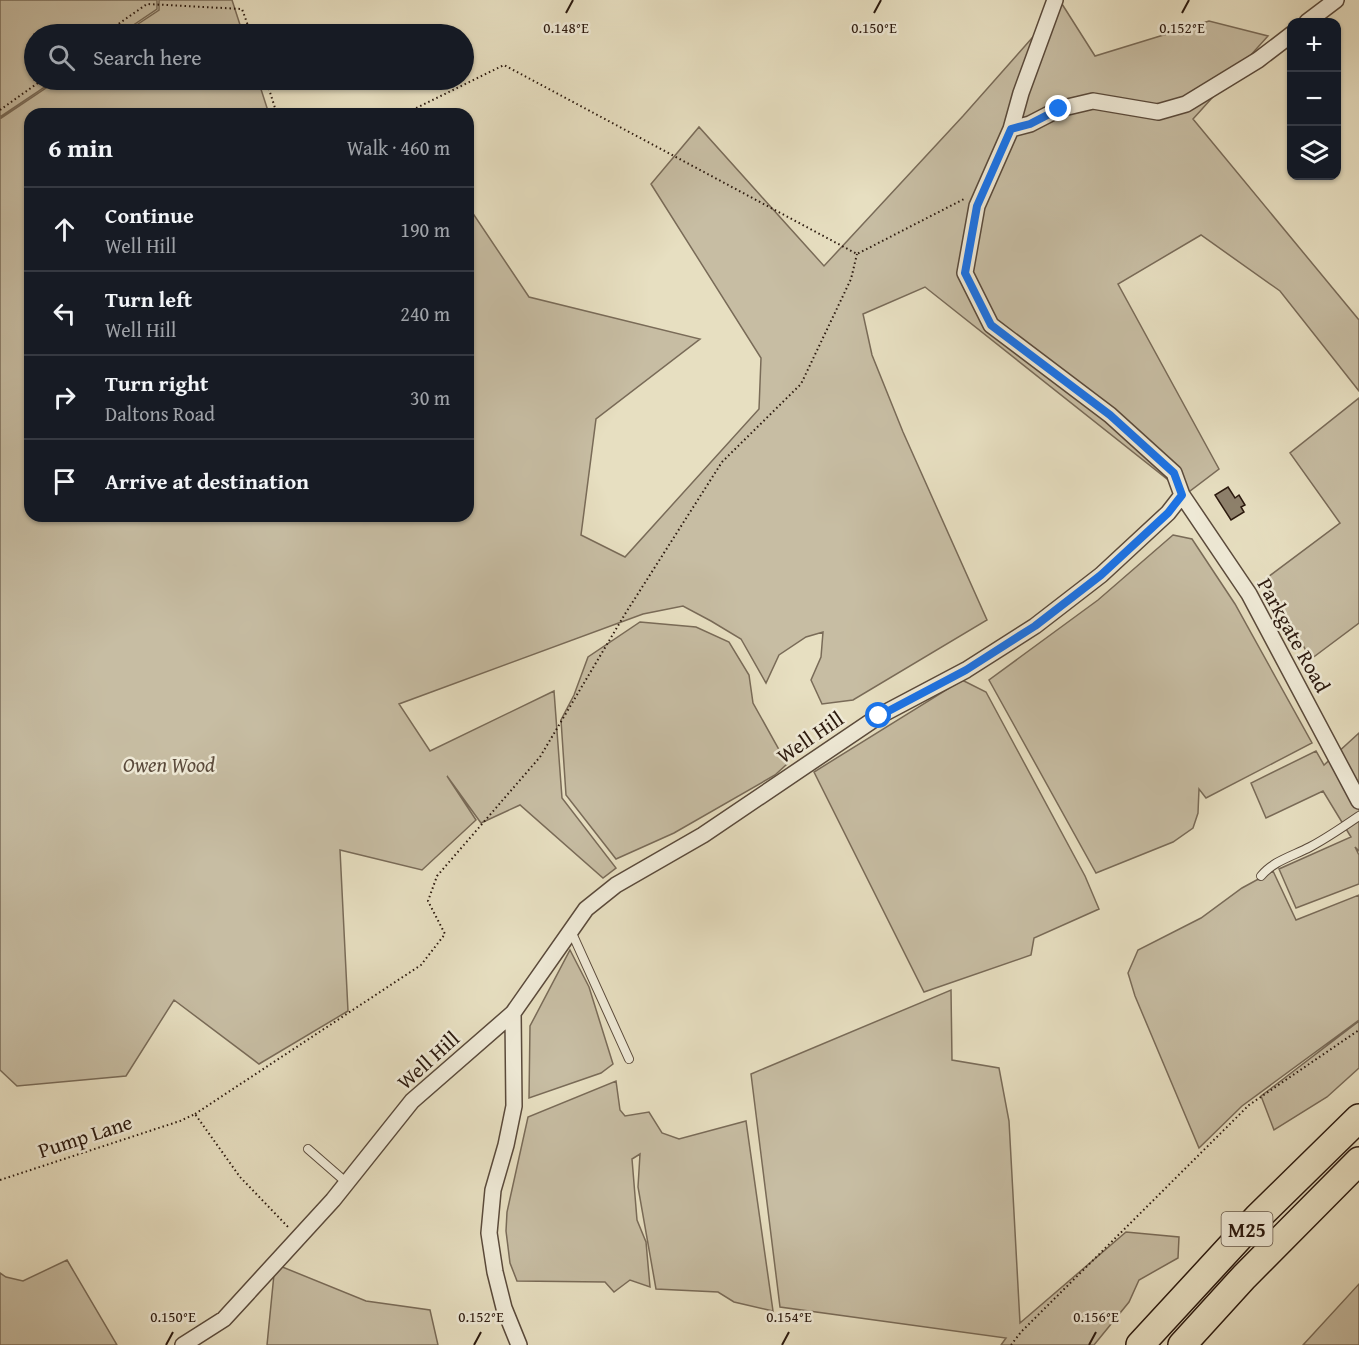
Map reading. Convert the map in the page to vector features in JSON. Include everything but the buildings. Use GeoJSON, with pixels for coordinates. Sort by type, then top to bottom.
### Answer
{"type":"FeatureCollection","features":[{"type":"Feature","properties":{"kind":"highway","name":"M25"},"geometry":{"type":"LineString","coordinates":[[1140,1345],[1258,1217],[1359,1118]]}},
{"type":"Feature","properties":{"kind":"highway","name":"M25"},"geometry":{"type":"LineString","coordinates":[[1182,1345],[1244,1277],[1359,1161]]}},
{"type":"Feature","properties":{"kind":"street"},"geometry":{"type":"LineString","coordinates":[[1055,0],[1021,93],[1011,129],[977,206],[965,273],[991,325],[1110,415],[1174,473],[1182,495]]}},
{"type":"Feature","properties":{"kind":"street"},"geometry":{"type":"LineString","coordinates":[[1311,18],[1324,6],[1336,0]]}},
{"type":"Feature","properties":{"kind":"street"},"geometry":{"type":"LineString","coordinates":[[1011,129],[1030,124],[1059,109],[1093,101],[1158,112],[1186,104],[1258,60],[1287,38]]}},
{"type":"Feature","properties":{"kind":"street","name":"Parkgate Road"},"geometry":{"type":"LineString","coordinates":[[1182,495],[1249,594],[1359,801]]}},
{"type":"Feature","properties":{"kind":"street","name":"Well Hill"},"geometry":{"type":"LineString","coordinates":[[183,1345],[224,1319],[347,1183],[412,1101],[513,1013],[586,909],[616,885],[703,835],[879,716],[966,670],[1035,626],[1101,575],[1168,513],[1182,495]]}},
{"type":"Feature","properties":{"kind":"street"},"geometry":{"type":"LineString","coordinates":[[513,1013],[514,1106],[493,1190],[489,1233],[502,1299],[519,1345]]}},
{"type":"Feature","properties":{"kind":"lane"},"geometry":{"type":"LineString","coordinates":[[1261,876],[1277,863],[1311,847],[1359,816]]}},
{"type":"Feature","properties":{"kind":"lane"},"geometry":{"type":"LineString","coordinates":[[570,929],[629,1059]]}},
{"type":"Feature","properties":{"kind":"lane"},"geometry":{"type":"LineString","coordinates":[[308,1149],[347,1183]]}},
{"type":"Feature","properties":{"kind":"path"},"geometry":{"type":"LineString","coordinates":[[118,24],[148,2],[242,9],[247,24]]}},
{"type":"Feature","properties":{"kind":"path"},"geometry":{"type":"LineString","coordinates":[[474,80],[504,65],[856,254],[985,188]]}},
{"type":"Feature","properties":{"kind":"path"},"geometry":{"type":"LineString","coordinates":[[0,110],[28,90]]}},
{"type":"Feature","properties":{"kind":"path"},"geometry":{"type":"LineString","coordinates":[[269,90],[275,108]]}},
{"type":"Feature","properties":{"kind":"path"},"geometry":{"type":"LineString","coordinates":[[416,108],[453,90]]}},
{"type":"Feature","properties":{"kind":"path","name":"Pump Lane"},"geometry":{"type":"LineString","coordinates":[[0,1180],[180,1121],[195,1114],[421,965],[445,934],[428,901],[437,876],[540,757],[625,614],[722,462],[801,384],[851,279],[856,254]]}},
{"type":"Feature","properties":{"kind":"path"},"geometry":{"type":"LineString","coordinates":[[1011,1345],[1085,1267],[1249,1105],[1359,1030]]}},
{"type":"Feature","properties":{"kind":"path"},"geometry":{"type":"LineString","coordinates":[[195,1114],[240,1177],[299,1238]]}},
{"type":"Feature","properties":{"kind":"green space"},"geometry":{"type":"Polygon","coordinates":[[[0,0],[157,0],[157,9],[135,24],[24,24],[24,90],[40,90],[0,117],[0,0]]]}},
{"type":"Feature","properties":{"kind":"green space"},"geometry":{"type":"Polygon","coordinates":[[[159,0],[232,0],[240,24],[138,24],[159,10],[159,0]]]}},
{"type":"Feature","properties":{"kind":"green space","name":"Owen Wood"},"geometry":{"type":"Polygon","coordinates":[[[1062,4],[1095,56],[1209,21],[1268,36],[1193,119],[1359,320],[1359,391],[1280,291],[1201,235],[1118,284],[1219,469],[1186,494],[925,287],[863,314],[872,355],[903,432],[987,620],[853,700],[822,704],[811,680],[821,657],[823,632],[806,637],[779,655],[766,683],[741,639],[683,606],[643,614],[399,704],[430,751],[554,691],[562,798],[616,868],[603,878],[520,805],[481,823],[447,776],[476,820],[422,870],[340,850],[348,1011],[259,1064],[174,1000],[126,1076],[17,1086],[0,1070],[0,119],[43,90],[261,90],[267,108],[24,108],[24,522],[474,522],[474,215],[529,297],[700,339],[596,419],[581,535],[625,557],[759,409],[761,358],[651,184],[699,127],[824,266],[963,116],[1062,4]]]}},
{"type":"Feature","properties":{"kind":"green space"},"geometry":{"type":"Polygon","coordinates":[[[1359,398],[1359,623],[1311,659],[1264,580],[1340,523],[1290,453],[1359,398]]]}},
{"type":"Feature","properties":{"kind":"green space"},"geometry":{"type":"Polygon","coordinates":[[[1173,535],[1192,539],[1235,604],[1312,743],[1206,798],[1199,789],[1198,813],[1193,828],[1173,842],[1096,873],[989,680],[1098,600],[1173,535]]]}},
{"type":"Feature","properties":{"kind":"green space"},"geometry":{"type":"Polygon","coordinates":[[[640,622],[696,627],[729,642],[749,675],[753,703],[787,764],[775,775],[674,833],[616,859],[566,795],[561,720],[574,695],[588,657],[640,622]]]}},
{"type":"Feature","properties":{"kind":"green space"},"geometry":{"type":"Polygon","coordinates":[[[962,680],[986,692],[1085,876],[1099,909],[1034,938],[1031,955],[924,992],[814,772],[962,680]]]}},
{"type":"Feature","properties":{"kind":"green space"},"geometry":{"type":"Polygon","coordinates":[[[1359,733],[1359,851],[1355,847],[1359,855],[1359,884],[1296,908],[1279,869],[1351,837],[1323,791],[1266,818],[1251,783],[1316,751],[1324,765],[1359,733]]]}},
{"type":"Feature","properties":{"kind":"green space"},"geometry":{"type":"Polygon","coordinates":[[[1273,871],[1296,920],[1359,895],[1359,1020],[1242,1106],[1199,1148],[1135,996],[1128,973],[1138,950],[1201,918],[1242,888],[1273,871]]]}},
{"type":"Feature","properties":{"kind":"green space"},"geometry":{"type":"Polygon","coordinates":[[[570,950],[589,987],[613,1064],[601,1073],[529,1098],[530,1026],[570,950]]]}},
{"type":"Feature","properties":{"kind":"green space"},"geometry":{"type":"Polygon","coordinates":[[[951,990],[952,1060],[999,1068],[1009,1121],[1020,1323],[1126,1232],[1179,1237],[1178,1258],[1139,1280],[1129,1302],[1094,1345],[1001,1345],[1006,1338],[780,1307],[751,1074],[951,990]]]}},
{"type":"Feature","properties":{"kind":"green space"},"geometry":{"type":"Polygon","coordinates":[[[1359,1021],[1359,1068],[1327,1097],[1274,1130],[1261,1096],[1359,1021]]]}},
{"type":"Feature","properties":{"kind":"green space"},"geometry":{"type":"Polygon","coordinates":[[[616,1081],[620,1110],[625,1116],[649,1112],[662,1133],[679,1139],[746,1121],[773,1311],[734,1302],[718,1292],[656,1289],[638,1187],[640,1154],[632,1159],[637,1220],[646,1242],[650,1287],[630,1280],[614,1292],[605,1282],[517,1281],[510,1263],[506,1231],[507,1212],[528,1117],[616,1081]]]}},
{"type":"Feature","properties":{"kind":"green space"},"geometry":{"type":"Polygon","coordinates":[[[67,1260],[117,1345],[0,1345],[0,1273],[6,1277],[23,1281],[67,1260]]]}},
{"type":"Feature","properties":{"kind":"green space"},"geometry":{"type":"Polygon","coordinates":[[[275,1264],[366,1301],[430,1310],[438,1345],[267,1345],[275,1264]]]}},
{"type":"Feature","properties":{"kind":"green space"},"geometry":{"type":"Polygon","coordinates":[[[1359,1284],[1359,1345],[1303,1345],[1359,1284]]]}},
{"type":"Feature","properties":{"kind":"route"},"geometry":{"type":"LineString","coordinates":[[879,716],[966,670],[1035,626],[1101,575],[1168,513],[1182,495],[1174,473],[1110,415],[991,325],[965,273],[977,206],[1011,129],[1030,124],[1059,109]]}}]}
